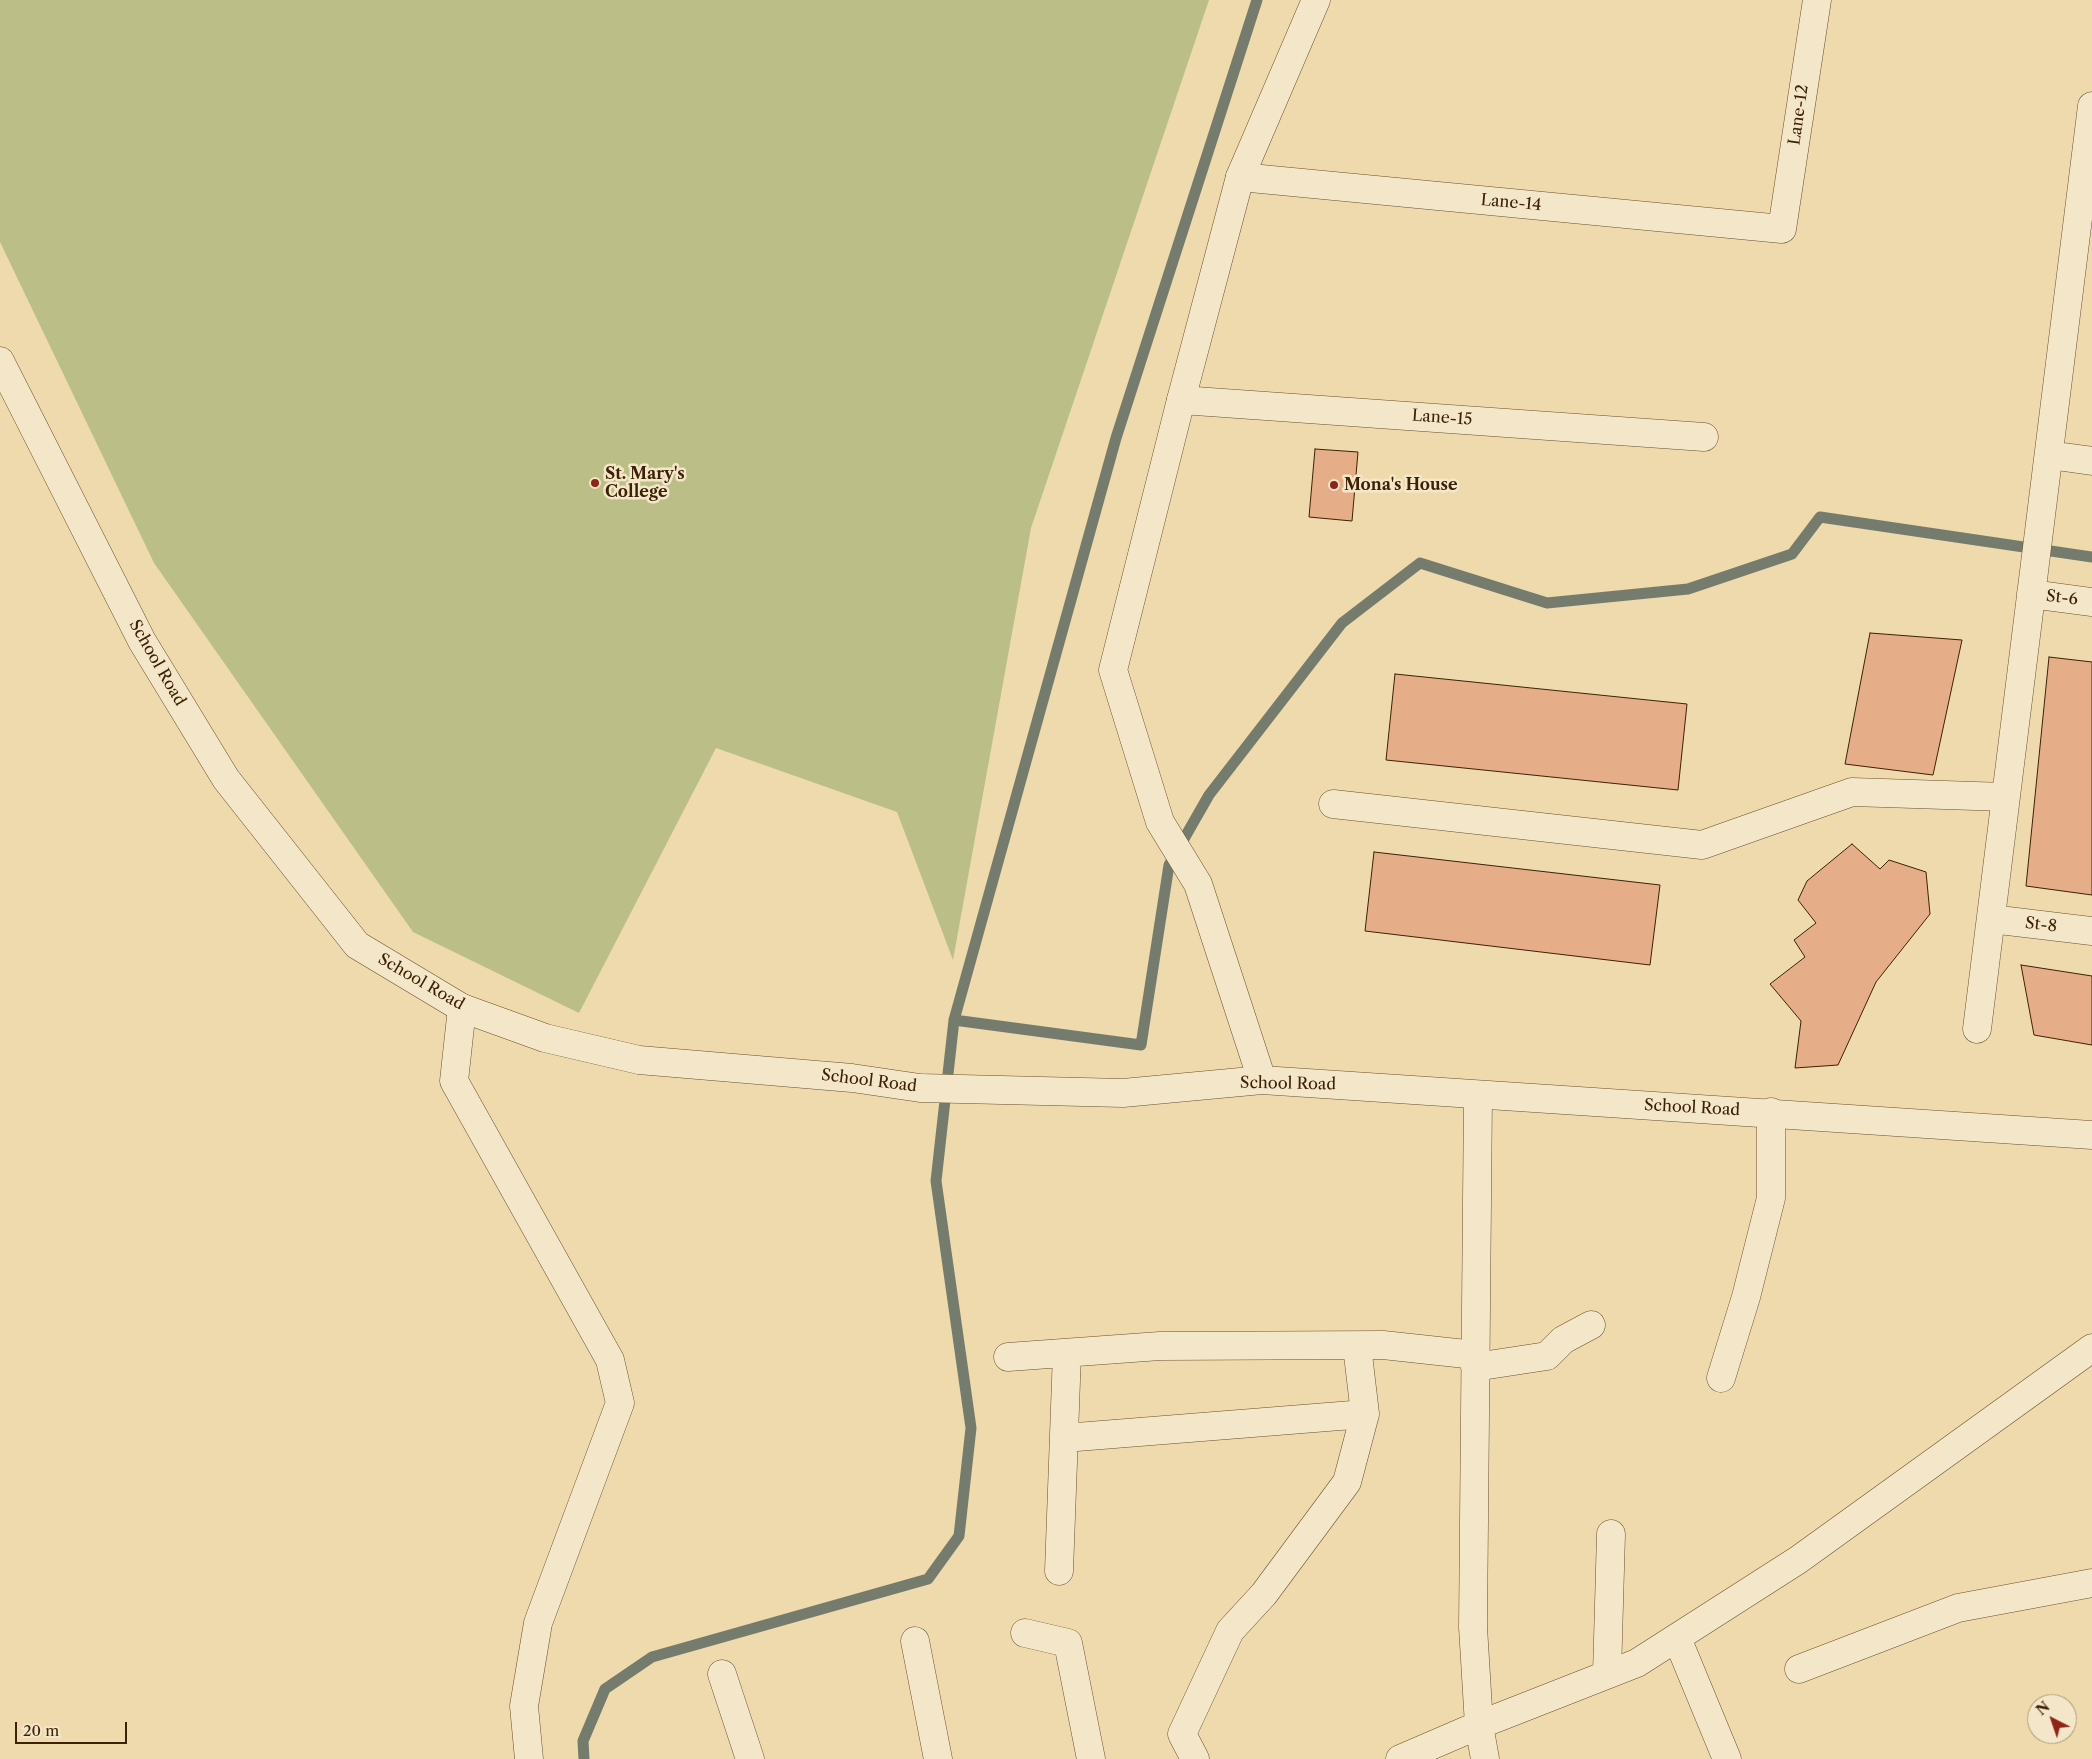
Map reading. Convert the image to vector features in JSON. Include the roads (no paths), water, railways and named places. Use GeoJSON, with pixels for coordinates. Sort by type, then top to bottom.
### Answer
{"type":"FeatureCollection","features":[{"type":"Feature","properties":{"kind":"street"},"geometry":{"type":"LineString","coordinates":[[1262,1080],[1198,884],[1160,822],[1113,670],[1181,400],[1240,177],[1316,0]]}},
{"type":"Feature","properties":{"kind":"street","name":"Lane-12"},"geometry":{"type":"LineString","coordinates":[[1782,229],[1816,0]]}},
{"type":"Feature","properties":{"kind":"street"},"geometry":{"type":"LineString","coordinates":[[1977,1029],[2092,106]]}},
{"type":"Feature","properties":{"kind":"street","name":"Lane-14"},"geometry":{"type":"LineString","coordinates":[[1240,177],[1782,229]]}},
{"type":"Feature","properties":{"kind":"street","name":"School Road"},"geometry":{"type":"LineString","coordinates":[[0,361],[142,641],[226,779],[357,944],[462,1008],[546,1038],[639,1060],[852,1078],[920,1088],[1123,1093],[1262,1080],[1771,1112],[2092,1135]]}},
{"type":"Feature","properties":{"kind":"street","name":"Lane-15"},"geometry":{"type":"LineString","coordinates":[[1181,400],[1704,437]]}},
{"type":"Feature","properties":{"kind":"street"},"geometry":{"type":"LineString","coordinates":[[2049,455],[2092,462]]}},
{"type":"Feature","properties":{"kind":"street","name":"St-6"},"geometry":{"type":"LineString","coordinates":[[2031,594],[2092,602]]}},
{"type":"Feature","properties":{"kind":"street"},"geometry":{"type":"LineString","coordinates":[[1333,804],[1702,845],[1852,792],[2006,797]]}},
{"type":"Feature","properties":{"kind":"street","name":"St-8"},"geometry":{"type":"LineString","coordinates":[[1991,919],[2092,931]]}},
{"type":"Feature","properties":{"kind":"street"},"geometry":{"type":"LineString","coordinates":[[462,1008],[454,1081],[610,1360],[620,1403],[538,1623],[524,1706],[528,1759]]}},
{"type":"Feature","properties":{"kind":"street"},"geometry":{"type":"LineString","coordinates":[[1478,1095],[1472,1627],[1479,1725],[1485,1759]]}},
{"type":"Feature","properties":{"kind":"street"},"geometry":{"type":"LineString","coordinates":[[1721,1378],[1746,1297],[1771,1198],[1771,1112]]}},
{"type":"Feature","properties":{"kind":"street"},"geometry":{"type":"LineString","coordinates":[[1008,1357],[1160,1346],[1383,1345],[1475,1361],[1546,1356],[1563,1340],[1591,1325]]}},
{"type":"Feature","properties":{"kind":"street"},"geometry":{"type":"LineString","coordinates":[[1195,1759],[1182,1734],[1230,1631],[1264,1594],[1347,1482],[1365,1414],[1357,1346]]}},
{"type":"Feature","properties":{"kind":"street"},"geometry":{"type":"LineString","coordinates":[[1400,1759],[1479,1725],[1637,1663],[1798,1560],[2092,1348]]}},
{"type":"Feature","properties":{"kind":"street"},"geometry":{"type":"LineString","coordinates":[[1059,1572],[1067,1353]]}},
{"type":"Feature","properties":{"kind":"street"},"geometry":{"type":"LineString","coordinates":[[1064,1438],[1365,1414]]}},
{"type":"Feature","properties":{"kind":"street"},"geometry":{"type":"LineString","coordinates":[[1607,1674],[1611,1534]]}},
{"type":"Feature","properties":{"kind":"street"},"geometry":{"type":"LineString","coordinates":[[1800,1669],[1958,1608],[2092,1583]]}},
{"type":"Feature","properties":{"kind":"street"},"geometry":{"type":"LineString","coordinates":[[1025,1633],[1068,1643],[1091,1759]]}},
{"type":"Feature","properties":{"kind":"street"},"geometry":{"type":"LineString","coordinates":[[1677,1638],[1727,1759]]}},
{"type":"Feature","properties":{"kind":"street"},"geometry":{"type":"LineString","coordinates":[[915,1641],[938,1759]]}},
{"type":"Feature","properties":{"kind":"street"},"geometry":{"type":"LineString","coordinates":[[722,1674],[750,1759]]}},
{"type":"Feature","properties":{"kind":"waterway"},"geometry":{"type":"LineString","coordinates":[[584,1759],[583,1741],[605,1689],[652,1657],[928,1579],[959,1536],[971,1428],[936,1181],[954,1020],[1116,438],[1257,0]]}},
{"type":"Feature","properties":{"kind":"waterway"},"geometry":{"type":"LineString","coordinates":[[954,1020],[1141,1045],[1169,865],[1209,795],[1342,623],[1420,563],[1547,603],[1688,589],[1792,554],[1820,517],[2092,557]]}},
{"type":"Feature","properties":{"kind":"place","name":"St. Mary's College"},"geometry":{"type":"Point","coordinates":[595,483]}},
{"type":"Feature","properties":{"kind":"place","name":"Mona's House"},"geometry":{"type":"Point","coordinates":[1334,485]}}]}
